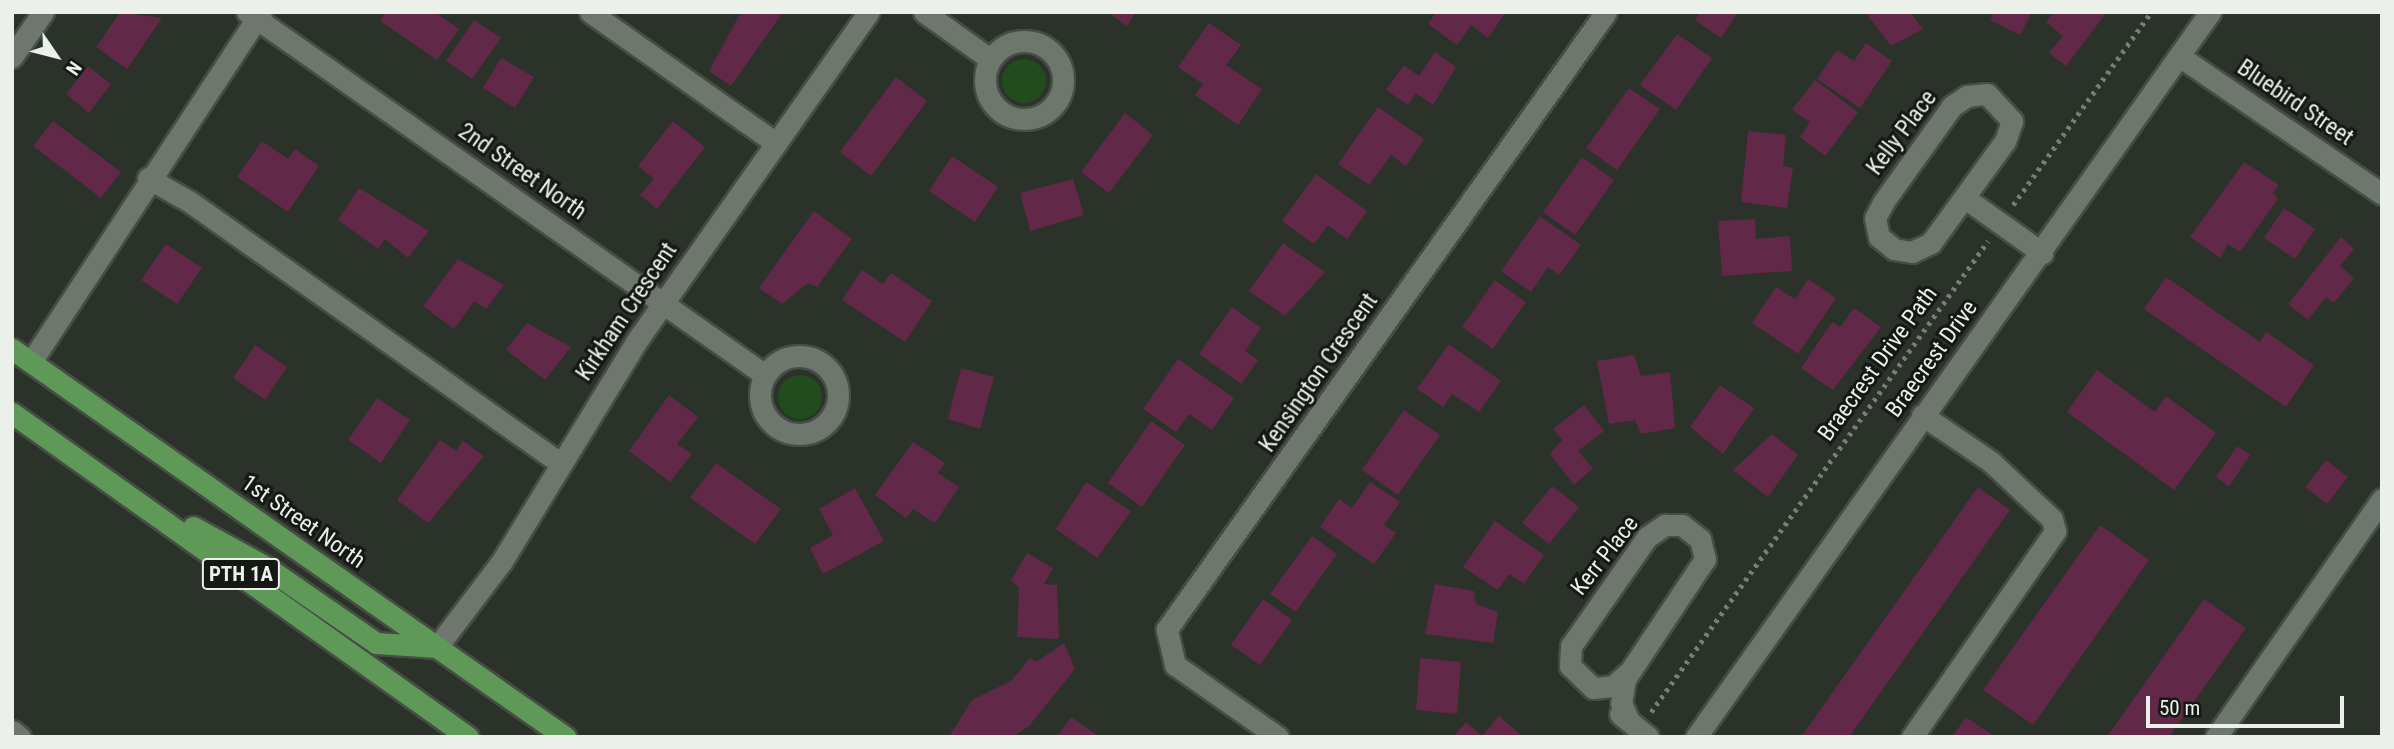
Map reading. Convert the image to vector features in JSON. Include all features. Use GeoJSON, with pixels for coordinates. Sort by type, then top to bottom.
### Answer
{"type":"FeatureCollection","features":[{"type":"Feature","properties":{"kind":"main road","name":"1st Street North"},"geometry":{"type":"LineString","coordinates":[[12,349],[565,737]]}},
{"type":"Feature","properties":{"kind":"main road","name":"PTH 1A"},"geometry":{"type":"LineString","coordinates":[[12,413],[468,737]]}},
{"type":"Feature","properties":{"kind":"main road"},"geometry":{"type":"LineString","coordinates":[[140,502],[257,562],[376,643],[403,650],[437,647]]}},
{"type":"Feature","properties":{"kind":"street"},"geometry":{"type":"LineString","coordinates":[[12,57],[43,12]]}},
{"type":"Feature","properties":{"kind":"street"},"geometry":{"type":"LineString","coordinates":[[590,12],[776,143]]}},
{"type":"Feature","properties":{"kind":"street","name":"Kirkham Crescent"},"geometry":{"type":"LineString","coordinates":[[437,647],[502,561],[663,303],[869,12]]}},
{"type":"Feature","properties":{"kind":"street"},"geometry":{"type":"LineString","coordinates":[[924,12],[990,59]]}},
{"type":"Feature","properties":{"kind":"street","name":"Kensington Crescent"},"geometry":{"type":"LineString","coordinates":[[1278,737],[1175,665],[1167,629],[1606,12]]}},
{"type":"Feature","properties":{"kind":"street","name":"Braecrest Drive"},"geometry":{"type":"LineString","coordinates":[[1696,737],[1923,415],[2042,253],[2210,12]]}},
{"type":"Feature","properties":{"kind":"street"},"geometry":{"type":"LineString","coordinates":[[31,362],[255,14]]}},
{"type":"Feature","properties":{"kind":"street","name":"2nd Street North"},"geometry":{"type":"LineString","coordinates":[[255,14],[765,375]]}},
{"type":"Feature","properties":{"kind":"street","name":"Bluebird Street"},"geometry":{"type":"LineString","coordinates":[[2179,56],[2378,184]]}},
{"type":"Feature","properties":{"kind":"street","name":"Kelly Place"},"geometry":{"type":"LineString","coordinates":[[1987,94],[2012,121],[1965,198],[1921,247],[1894,249],[1879,237],[1875,218],[1884,201],[1952,106],[1967,96],[1987,94]]}},
{"type":"Feature","properties":{"kind":"street"},"geometry":{"type":"LineString","coordinates":[[148,178],[190,202],[561,464]]}},
{"type":"Feature","properties":{"kind":"street"},"geometry":{"type":"LineString","coordinates":[[1965,198],[2042,253]]}},
{"type":"Feature","properties":{"kind":"street"},"geometry":{"type":"LineString","coordinates":[[1912,737],[2055,531],[2052,519],[1990,461],[1923,415]]}},
{"type":"Feature","properties":{"kind":"street"},"geometry":{"type":"LineString","coordinates":[[2216,737],[2382,499]]}},
{"type":"Feature","properties":{"kind":"street","name":"Kerr Place"},"geometry":{"type":"LineString","coordinates":[[1665,525],[1682,525],[1700,539],[1703,565],[1628,673],[1620,703],[1638,729],[1584,683],[1569,656],[1577,635],[1647,537],[1665,525]]}},
{"type":"Feature","properties":{"kind":"street","name":"Kerr Place"},"geometry":{"type":"LineString","coordinates":[[1584,683],[1604,689],[1628,673]]}},
{"type":"Feature","properties":{"kind":"street"},"geometry":{"type":"LineString","coordinates":[[12,731],[20,737]]}},
{"type":"Feature","properties":{"kind":"path","name":"Braecrest Drive Path"},"geometry":{"type":"LineString","coordinates":[[1638,729],[2151,12]]}},
{"type":"Feature","properties":{"kind":"green space"},"geometry":{"type":"Polygon","coordinates":[[[1024,59],[1040,65],[1046,81],[1040,97],[1024,103],[1008,97],[1002,81],[1008,65],[1024,59]]]}},
{"type":"Feature","properties":{"kind":"green space"},"geometry":{"type":"Polygon","coordinates":[[[800,375],[816,381],[822,397],[816,413],[800,419],[784,413],[778,397],[784,381],[800,375]]]}},
{"type":"Feature","properties":{"kind":"building"},"geometry":{"type":"Polygon","coordinates":[[[120,12],[162,18],[127,69],[96,47],[120,12]]]}},
{"type":"Feature","properties":{"kind":"building"},"geometry":{"type":"Polygon","coordinates":[[[386,12],[435,12],[459,29],[437,60],[380,21],[386,12]]]}},
{"type":"Feature","properties":{"kind":"building"},"geometry":{"type":"Polygon","coordinates":[[[741,12],[783,12],[731,86],[709,71],[741,12]]]}},
{"type":"Feature","properties":{"kind":"building"},"geometry":{"type":"Polygon","coordinates":[[[1107,12],[1136,12],[1127,26],[1107,12]]]}},
{"type":"Feature","properties":{"kind":"building"},"geometry":{"type":"Polygon","coordinates":[[[1436,12],[1506,12],[1488,38],[1471,25],[1457,45],[1428,24],[1436,12]]]}},
{"type":"Feature","properties":{"kind":"building"},"geometry":{"type":"Polygon","coordinates":[[[1700,12],[1738,12],[1721,38],[1695,20],[1700,12]]]}},
{"type":"Feature","properties":{"kind":"building"},"geometry":{"type":"Polygon","coordinates":[[[1865,12],[1910,12],[1923,29],[1891,46],[1865,12]]]}},
{"type":"Feature","properties":{"kind":"building"},"geometry":{"type":"Polygon","coordinates":[[[1994,12],[2032,12],[2020,35],[1990,20],[1994,12]]]}},
{"type":"Feature","properties":{"kind":"building"},"geometry":{"type":"Polygon","coordinates":[[[2053,12],[2107,12],[2066,66],[2049,53],[2063,36],[2046,22],[2053,12]]]}},
{"type":"Feature","properties":{"kind":"building"},"geometry":{"type":"Polygon","coordinates":[[[474,20],[501,38],[472,79],[446,61],[474,20]]]}},
{"type":"Feature","properties":{"kind":"building"},"geometry":{"type":"Polygon","coordinates":[[[1209,23],[1241,45],[1226,65],[1262,89],[1238,125],[1195,95],[1203,84],[1178,67],[1209,23]]]}},
{"type":"Feature","properties":{"kind":"building"},"geometry":{"type":"Polygon","coordinates":[[[1677,34],[1712,58],[1676,110],[1640,85],[1677,34]]]}},
{"type":"Feature","properties":{"kind":"building"},"geometry":{"type":"Polygon","coordinates":[[[1866,43],[1892,61],[1860,108],[1817,79],[1837,50],[1854,61],[1866,43]]]}},
{"type":"Feature","properties":{"kind":"building"},"geometry":{"type":"Polygon","coordinates":[[[1435,52],[1456,67],[1433,105],[1416,93],[1408,105],[1386,90],[1404,65],[1419,76],[1435,52]]]}},
{"type":"Feature","properties":{"kind":"building"},"geometry":{"type":"Polygon","coordinates":[[[501,58],[534,77],[515,108],[483,88],[501,58]]]}},
{"type":"Feature","properties":{"kind":"building"},"geometry":{"type":"Polygon","coordinates":[[[88,66],[111,84],[89,113],[66,94],[88,66]]]}},
{"type":"Feature","properties":{"kind":"building"},"geometry":{"type":"Polygon","coordinates":[[[896,77],[927,101],[871,176],[840,152],[896,77]]]}},
{"type":"Feature","properties":{"kind":"building"},"geometry":{"type":"Polygon","coordinates":[[[1815,80],[1858,112],[1825,156],[1800,137],[1810,122],[1792,110],[1815,80]]]}},
{"type":"Feature","properties":{"kind":"building"},"geometry":{"type":"Polygon","coordinates":[[[1629,88],[1660,109],[1617,170],[1586,148],[1629,88]]]}},
{"type":"Feature","properties":{"kind":"building"},"geometry":{"type":"Polygon","coordinates":[[[1378,107],[1424,139],[1406,166],[1391,155],[1369,185],[1338,164],[1378,107]]]}},
{"type":"Feature","properties":{"kind":"building"},"geometry":{"type":"Polygon","coordinates":[[[1125,113],[1153,135],[1109,193],[1081,172],[1125,113]]]}},
{"type":"Feature","properties":{"kind":"building"},"geometry":{"type":"Polygon","coordinates":[[[53,121],[121,172],[101,198],[33,146],[53,121]]]}},
{"type":"Feature","properties":{"kind":"building"},"geometry":{"type":"Polygon","coordinates":[[[673,121],[705,147],[657,209],[640,195],[654,179],[638,166],[673,121]]]}},
{"type":"Feature","properties":{"kind":"building"},"geometry":{"type":"Polygon","coordinates":[[[1748,131],[1786,135],[1783,166],[1793,168],[1787,208],[1741,202],[1748,131]]]}},
{"type":"Feature","properties":{"kind":"building"},"geometry":{"type":"Polygon","coordinates":[[[262,141],[288,159],[295,149],[319,166],[288,212],[237,177],[262,141]]]}},
{"type":"Feature","properties":{"kind":"building"},"geometry":{"type":"Polygon","coordinates":[[[952,156],[998,187],[975,222],[929,191],[952,156]]]}},
{"type":"Feature","properties":{"kind":"building"},"geometry":{"type":"Polygon","coordinates":[[[1582,157],[1614,180],[1575,235],[1543,212],[1582,157]]]}},
{"type":"Feature","properties":{"kind":"building"},"geometry":{"type":"Polygon","coordinates":[[[2244,162],[2279,185],[2273,193],[2278,199],[2240,252],[2228,244],[2220,258],[2190,237],[2244,162]]]}},
{"type":"Feature","properties":{"kind":"building"},"geometry":{"type":"Polygon","coordinates":[[[1316,174],[1367,211],[1347,239],[1328,225],[1314,244],[1282,221],[1316,174]]]}},
{"type":"Feature","properties":{"kind":"building"},"geometry":{"type":"Polygon","coordinates":[[[1073,179],[1084,215],[1030,231],[1020,193],[1073,179]]]}},
{"type":"Feature","properties":{"kind":"building"},"geometry":{"type":"Polygon","coordinates":[[[359,188],[429,231],[408,258],[385,239],[378,249],[338,220],[359,188]]]}},
{"type":"Feature","properties":{"kind":"building"},"geometry":{"type":"Polygon","coordinates":[[[2284,208],[2315,229],[2295,259],[2264,238],[2284,208]]]}},
{"type":"Feature","properties":{"kind":"building"},"geometry":{"type":"Polygon","coordinates":[[[814,211],[852,239],[817,287],[808,283],[782,304],[759,288],[814,211]]]}},
{"type":"Feature","properties":{"kind":"building"},"geometry":{"type":"Polygon","coordinates":[[[1540,216],[1581,245],[1559,275],[1548,267],[1531,292],[1501,271],[1540,216]]]}},
{"type":"Feature","properties":{"kind":"building"},"geometry":{"type":"Polygon","coordinates":[[[1755,219],[1756,239],[1790,236],[1792,271],[1722,276],[1718,221],[1755,219]]]}},
{"type":"Feature","properties":{"kind":"building"},"geometry":{"type":"Polygon","coordinates":[[[2341,237],[2354,249],[2340,266],[2354,278],[2334,303],[2326,297],[2308,320],[2288,304],[2341,237]]]}},
{"type":"Feature","properties":{"kind":"building"},"geometry":{"type":"Polygon","coordinates":[[[1283,243],[1325,272],[1285,316],[1249,291],[1283,243]]]}},
{"type":"Feature","properties":{"kind":"building"},"geometry":{"type":"Polygon","coordinates":[[[166,244],[202,268],[177,304],[141,280],[166,244]]]}},
{"type":"Feature","properties":{"kind":"building"},"geometry":{"type":"Polygon","coordinates":[[[458,259],[504,285],[486,309],[474,301],[454,329],[423,306],[458,259]]]}},
{"type":"Feature","properties":{"kind":"building"},"geometry":{"type":"Polygon","coordinates":[[[862,270],[883,284],[891,273],[932,301],[905,342],[842,300],[862,270]]]}},
{"type":"Feature","properties":{"kind":"building"},"geometry":{"type":"Polygon","coordinates":[[[2166,277],[2260,342],[2266,332],[2314,365],[2286,407],[2144,309],[2166,277]]]}},
{"type":"Feature","properties":{"kind":"building"},"geometry":{"type":"Polygon","coordinates":[[[1808,279],[1836,298],[1798,354],[1752,323],[1776,287],[1795,299],[1808,279]]]}},
{"type":"Feature","properties":{"kind":"building"},"geometry":{"type":"Polygon","coordinates":[[[1495,280],[1526,302],[1493,349],[1462,327],[1495,280]]]}},
{"type":"Feature","properties":{"kind":"building"},"geometry":{"type":"Polygon","coordinates":[[[1232,307],[1261,328],[1245,351],[1258,360],[1241,384],[1199,354],[1232,307]]]}},
{"type":"Feature","properties":{"kind":"building"},"geometry":{"type":"Polygon","coordinates":[[[1854,308],[1881,327],[1833,390],[1801,368],[1832,322],[1840,327],[1854,308]]]}},
{"type":"Feature","properties":{"kind":"building"},"geometry":{"type":"Polygon","coordinates":[[[527,323],[571,347],[545,380],[506,350],[527,323]]]}},
{"type":"Feature","properties":{"kind":"building"},"geometry":{"type":"Polygon","coordinates":[[[1449,344],[1501,381],[1479,412],[1452,394],[1443,407],[1417,389],[1449,344]]]}},
{"type":"Feature","properties":{"kind":"building"},"geometry":{"type":"Polygon","coordinates":[[[255,345],[287,367],[265,400],[233,378],[255,345]]]}},
{"type":"Feature","properties":{"kind":"building"},"geometry":{"type":"Polygon","coordinates":[[[1634,355],[1641,376],[1670,372],[1675,428],[1641,434],[1635,420],[1609,424],[1597,361],[1634,355]]]}},
{"type":"Feature","properties":{"kind":"building"},"geometry":{"type":"Polygon","coordinates":[[[1178,359],[1234,398],[1212,430],[1189,414],[1176,432],[1143,409],[1178,359]]]}},
{"type":"Feature","properties":{"kind":"building"},"geometry":{"type":"Polygon","coordinates":[[[961,368],[994,377],[980,429],[948,419],[961,368]]]}},
{"type":"Feature","properties":{"kind":"building"},"geometry":{"type":"Polygon","coordinates":[[[2097,370],[2155,412],[2166,396],[2216,433],[2174,490],[2067,412],[2097,370]]]}},
{"type":"Feature","properties":{"kind":"building"},"geometry":{"type":"Polygon","coordinates":[[[1720,385],[1754,408],[1723,454],[1690,427],[1720,385]]]}},
{"type":"Feature","properties":{"kind":"building"},"geometry":{"type":"Polygon","coordinates":[[[669,395],[698,417],[677,444],[692,454],[670,482],[629,451],[669,395]]]}},
{"type":"Feature","properties":{"kind":"building"},"geometry":{"type":"Polygon","coordinates":[[[377,398],[410,420],[381,463],[348,440],[377,398]]]}},
{"type":"Feature","properties":{"kind":"building"},"geometry":{"type":"Polygon","coordinates":[[[1584,405],[1604,431],[1578,451],[1593,468],[1574,485],[1550,454],[1562,440],[1553,429],[1584,405]]]}},
{"type":"Feature","properties":{"kind":"building"},"geometry":{"type":"Polygon","coordinates":[[[1404,410],[1440,435],[1398,495],[1362,470],[1404,410]]]}},
{"type":"Feature","properties":{"kind":"building"},"geometry":{"type":"Polygon","coordinates":[[[1151,421],[1185,445],[1142,507],[1108,483],[1151,421]]]}},
{"type":"Feature","properties":{"kind":"building"},"geometry":{"type":"Polygon","coordinates":[[[1772,434],[1798,455],[1768,497],[1733,470],[1772,434]]]}},
{"type":"Feature","properties":{"kind":"building"},"geometry":{"type":"Polygon","coordinates":[[[440,440],[456,451],[463,441],[484,456],[428,523],[397,500],[440,440]]]}},
{"type":"Feature","properties":{"kind":"building"},"geometry":{"type":"Polygon","coordinates":[[[913,442],[945,463],[938,473],[959,487],[935,523],[913,509],[906,518],[875,495],[913,442]]]}},
{"type":"Feature","properties":{"kind":"building"},"geometry":{"type":"Polygon","coordinates":[[[2237,446],[2250,455],[2229,487],[2216,477],[2237,446]]]}},
{"type":"Feature","properties":{"kind":"building"},"geometry":{"type":"Polygon","coordinates":[[[2326,460],[2348,477],[2327,504],[2305,487],[2326,460]]]}},
{"type":"Feature","properties":{"kind":"building"},"geometry":{"type":"Polygon","coordinates":[[[716,463],[781,509],[755,544],[690,498],[716,463]]]}},
{"type":"Feature","properties":{"kind":"building"},"geometry":{"type":"Polygon","coordinates":[[[1086,482],[1131,511],[1097,558],[1056,529],[1086,482]]]}},
{"type":"Feature","properties":{"kind":"building"},"geometry":{"type":"Polygon","coordinates":[[[1370,482],[1400,502],[1384,525],[1396,533],[1374,564],[1320,527],[1339,499],[1352,508],[1370,482]]]}},
{"type":"Feature","properties":{"kind":"building"},"geometry":{"type":"Polygon","coordinates":[[[1552,486],[1579,507],[1549,544],[1522,523],[1552,486]]]}},
{"type":"Feature","properties":{"kind":"building"},"geometry":{"type":"Polygon","coordinates":[[[1978,487],[2010,510],[1849,737],[1801,737],[1978,487]]]}},
{"type":"Feature","properties":{"kind":"building"},"geometry":{"type":"Polygon","coordinates":[[[855,488],[884,541],[823,574],[810,548],[833,535],[819,509],[855,488]]]}},
{"type":"Feature","properties":{"kind":"building"},"geometry":{"type":"Polygon","coordinates":[[[1495,521],[1544,555],[1524,584],[1509,574],[1498,590],[1463,567],[1495,521]]]}},
{"type":"Feature","properties":{"kind":"building"},"geometry":{"type":"Polygon","coordinates":[[[2100,525],[2149,560],[2033,725],[1983,690],[2100,525]]]}},
{"type":"Feature","properties":{"kind":"building"},"geometry":{"type":"Polygon","coordinates":[[[1312,536],[1337,554],[1296,612],[1270,594],[1312,536]]]}},
{"type":"Feature","properties":{"kind":"building"},"geometry":{"type":"Polygon","coordinates":[[[1027,553],[1053,568],[1044,584],[1057,585],[1059,639],[1017,637],[1019,588],[1011,580],[1027,553]]]}},
{"type":"Feature","properties":{"kind":"building"},"geometry":{"type":"Polygon","coordinates":[[[1435,584],[1474,591],[1476,604],[1498,612],[1493,643],[1425,634],[1435,584]]]}},
{"type":"Feature","properties":{"kind":"building"},"geometry":{"type":"Polygon","coordinates":[[[1263,599],[1292,620],[1260,665],[1231,645],[1263,599]]]}},
{"type":"Feature","properties":{"kind":"building"},"geometry":{"type":"Polygon","coordinates":[[[2204,599],[2246,628],[2169,737],[2107,737],[2204,599]]]}},
{"type":"Feature","properties":{"kind":"building"},"geometry":{"type":"Polygon","coordinates":[[[1064,643],[1075,669],[1029,726],[1012,737],[949,737],[972,700],[1011,681],[1030,658],[1036,662],[1064,643]]]}},
{"type":"Feature","properties":{"kind":"building"},"geometry":{"type":"Polygon","coordinates":[[[1420,658],[1461,662],[1457,714],[1416,710],[1420,658]]]}},
{"type":"Feature","properties":{"kind":"building"},"geometry":{"type":"Polygon","coordinates":[[[1499,716],[1523,737],[1453,737],[1466,722],[1482,736],[1499,716]]]}},
{"type":"Feature","properties":{"kind":"building"},"geometry":{"type":"Polygon","coordinates":[[[1071,717],[1100,737],[1057,737],[1071,717]]]}},
{"type":"Feature","properties":{"kind":"building"},"geometry":{"type":"Polygon","coordinates":[[[1966,717],[1995,737],[1952,737],[1966,717]]]}}]}
